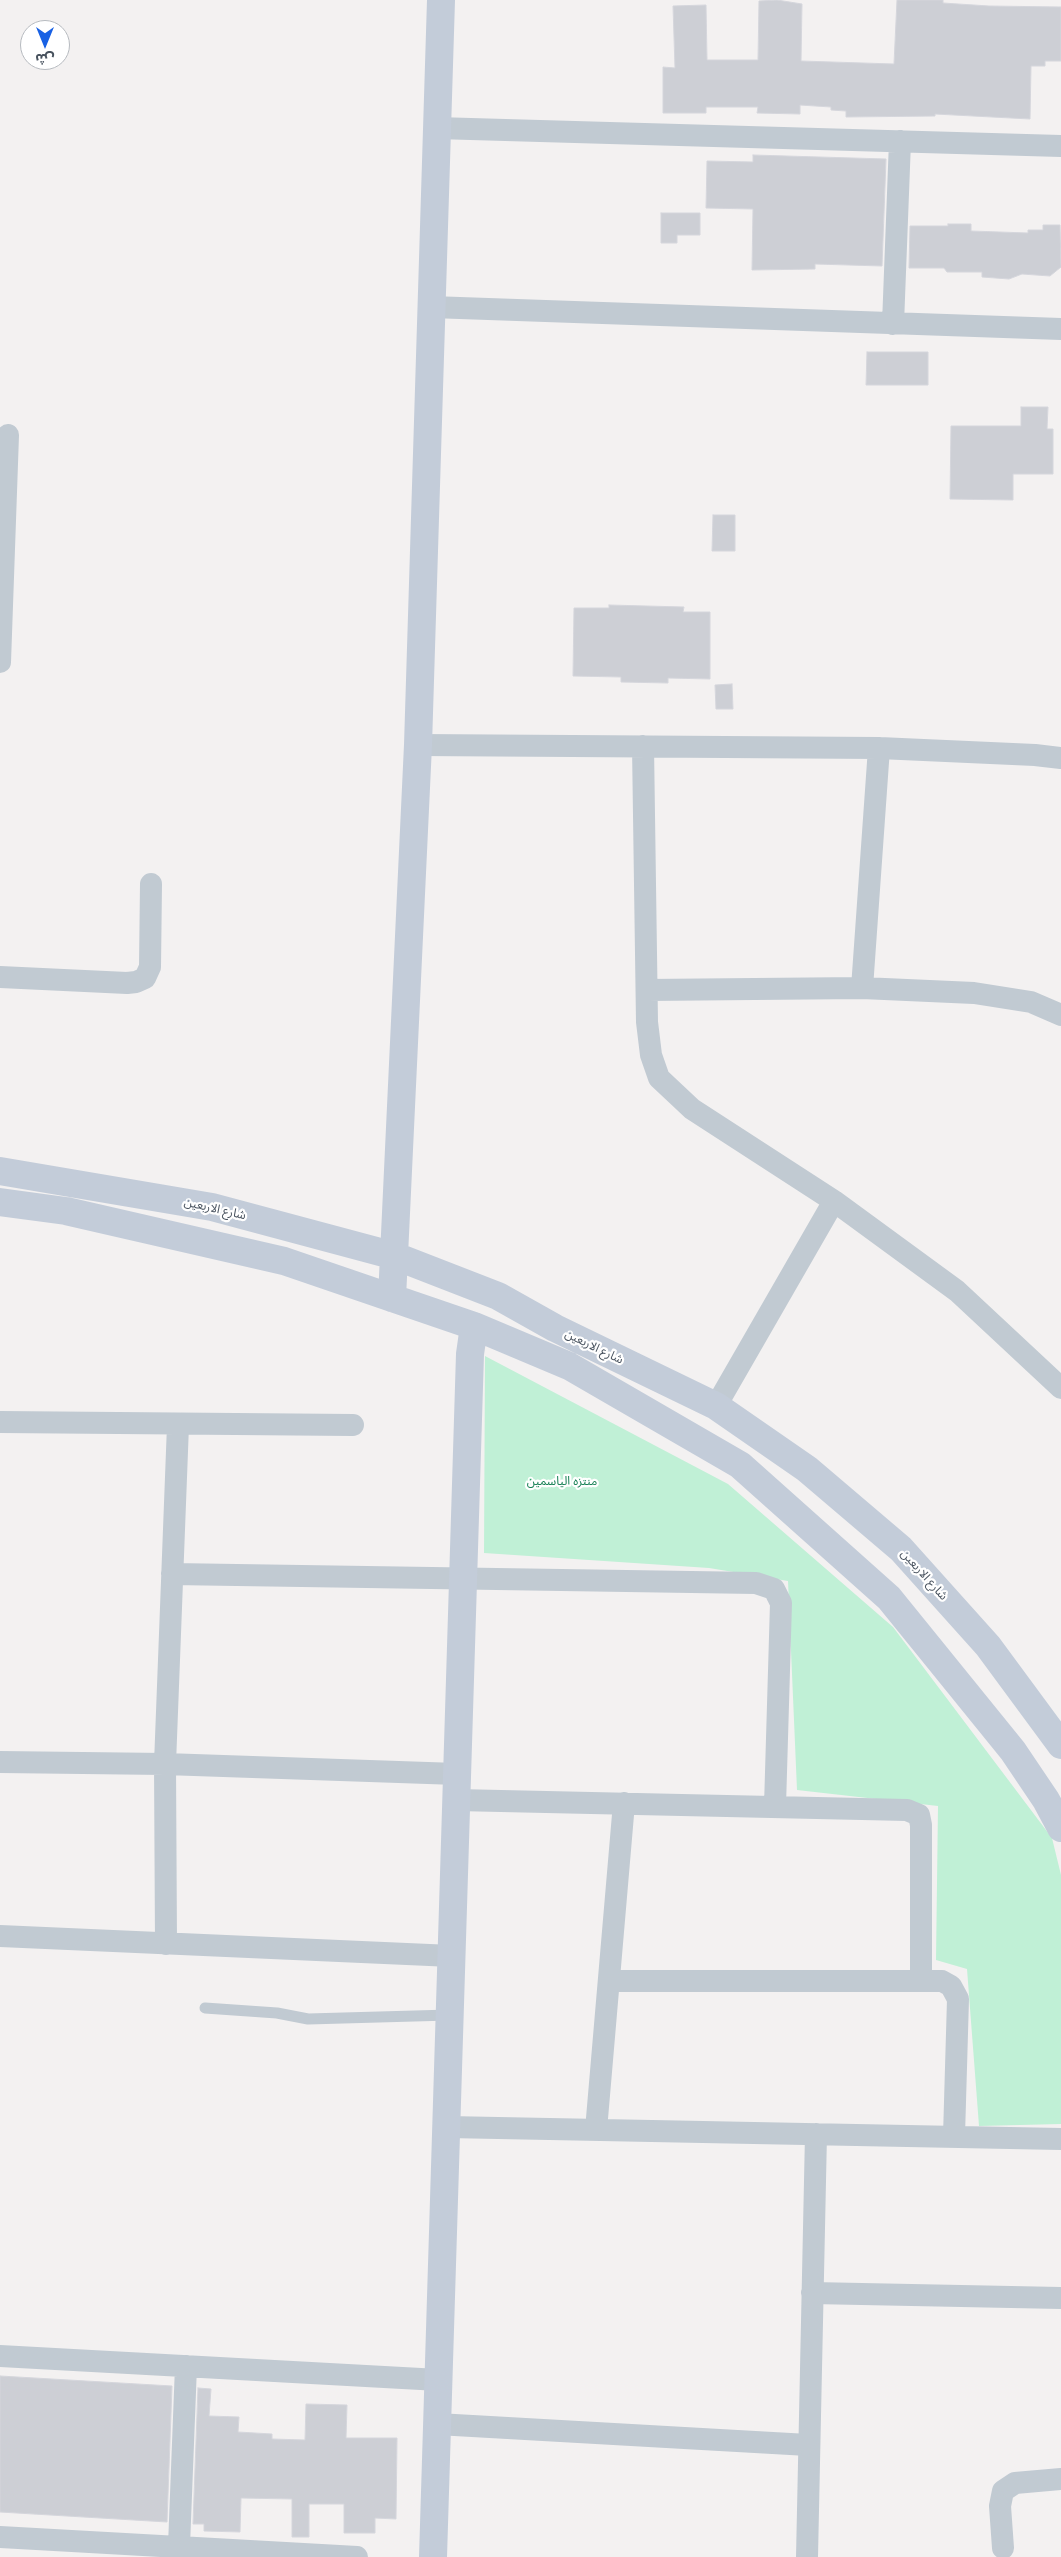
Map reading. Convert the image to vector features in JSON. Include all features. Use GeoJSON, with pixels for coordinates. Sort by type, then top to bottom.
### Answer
{"type":"FeatureCollection","features":[{"type":"Feature","properties":{"kind":"street"},"geometry":{"type":"LineString","coordinates":[[392,1298],[396,1256],[418,745],[430,307],[441,0]]}},
{"type":"Feature","properties":{"kind":"street"},"geometry":{"type":"LineString","coordinates":[[436,128],[1061,146]]}},
{"type":"Feature","properties":{"kind":"street"},"geometry":{"type":"LineString","coordinates":[[893,324],[900,141]]}},
{"type":"Feature","properties":{"kind":"street"},"geometry":{"type":"LineString","coordinates":[[430,307],[1061,329]]}},
{"type":"Feature","properties":{"kind":"street"},"geometry":{"type":"LineString","coordinates":[[0,662],[8,436]]}},
{"type":"Feature","properties":{"kind":"street"},"geometry":{"type":"LineString","coordinates":[[418,745],[879,748],[1035,755],[1061,758]]}},
{"type":"Feature","properties":{"kind":"street"},"geometry":{"type":"LineString","coordinates":[[643,746],[647,1022],[651,1055],[659,1078],[692,1109],[834,1201],[957,1291],[1061,1388]]}},
{"type":"Feature","properties":{"kind":"street"},"geometry":{"type":"LineString","coordinates":[[862,988],[879,748]]}},
{"type":"Feature","properties":{"kind":"street"},"geometry":{"type":"LineString","coordinates":[[0,977],[127,983],[145,978],[150,967],[151,884]]}},
{"type":"Feature","properties":{"kind":"street"},"geometry":{"type":"LineString","coordinates":[[647,990],[862,988],[974,993],[1031,1002],[1061,1016]]}},
{"type":"Feature","properties":{"kind":"street","name":"شارع الاربعين"},"geometry":{"type":"LineString","coordinates":[[0,1171],[212,1207],[396,1256],[498,1296],[555,1328],[716,1406],[807,1469],[901,1549],[988,1646],[1061,1745]]}},
{"type":"Feature","properties":{"kind":"street"},"geometry":{"type":"LineString","coordinates":[[716,1406],[834,1201]]}},
{"type":"Feature","properties":{"kind":"street"},"geometry":{"type":"LineString","coordinates":[[0,1202],[66,1211],[284,1261],[474,1326],[569,1366],[740,1465],[889,1598],[1013,1751],[1046,1800],[1061,1828]]}},
{"type":"Feature","properties":{"kind":"street"},"geometry":{"type":"LineString","coordinates":[[434,2557],[470,1354],[474,1326]]}},
{"type":"Feature","properties":{"kind":"street"},"geometry":{"type":"LineString","coordinates":[[0,1422],[353,1425]]}},
{"type":"Feature","properties":{"kind":"street"},"geometry":{"type":"LineString","coordinates":[[166,1944],[165,1764],[178,1425]]}},
{"type":"Feature","properties":{"kind":"street"},"geometry":{"type":"LineString","coordinates":[[172,1574],[756,1583],[774,1589],[781,1603],[775,1806]]}},
{"type":"Feature","properties":{"kind":"street"},"geometry":{"type":"LineString","coordinates":[[0,1762],[165,1764],[457,1787],[624,1803],[907,1810],[919,1815],[921,1826],[921,1981]]}},
{"type":"Feature","properties":{"kind":"street"},"geometry":{"type":"LineString","coordinates":[[596,2130],[624,1803]]}},
{"type":"Feature","properties":{"kind":"street"},"geometry":{"type":"LineString","coordinates":[[0,1936],[452,1956]]}},
{"type":"Feature","properties":{"kind":"street"},"geometry":{"type":"LineString","coordinates":[[609,1981],[921,1981],[952,1986],[958,1999],[954,2136]]}},
{"type":"Feature","properties":{"kind":"street"},"geometry":{"type":"LineString","coordinates":[[447,2127],[1061,2139]]}},
{"type":"Feature","properties":{"kind":"street"},"geometry":{"type":"LineString","coordinates":[[807,2557],[816,2134]]}},
{"type":"Feature","properties":{"kind":"street"},"geometry":{"type":"LineString","coordinates":[[812,2293],[1061,2298]]}},
{"type":"Feature","properties":{"kind":"street"},"geometry":{"type":"LineString","coordinates":[[0,2356],[439,2380]]}},
{"type":"Feature","properties":{"kind":"street"},"geometry":{"type":"LineString","coordinates":[[179,2546],[186,2366]]}},
{"type":"Feature","properties":{"kind":"street"},"geometry":{"type":"LineString","coordinates":[[437,2424],[808,2445]]}},
{"type":"Feature","properties":{"kind":"street"},"geometry":{"type":"LineString","coordinates":[[1003,2548],[1000,2506],[1003,2491],[1015,2483],[1061,2479]]}},
{"type":"Feature","properties":{"kind":"street"},"geometry":{"type":"LineString","coordinates":[[0,2537],[143,2550],[179,2546],[357,2557]]}},
{"type":"Feature","properties":{"kind":"lane"},"geometry":{"type":"LineString","coordinates":[[205,2008],[277,2012],[308,2019],[450,2015]]}},
{"type":"Feature","properties":{"kind":"green space","name":"منتزه الياسمين"},"geometry":{"type":"Polygon","coordinates":[[[485,1356],[728,1484],[893,1627],[1052,1838],[1061,1875],[1061,2124],[979,2126],[967,1969],[936,1960],[938,1806],[797,1790],[788,1581],[709,1568],[484,1553],[485,1356]]]}},
{"type":"Feature","properties":{"kind":"building"},"geometry":{"type":"Polygon","coordinates":[[[777,0],[802,4],[801,61],[894,64],[897,0],[943,0],[943,3],[989,6],[1061,7],[1061,61],[1045,61],[1045,66],[1031,66],[1030,119],[935,114],[935,116],[846,117],[846,111],[831,110],[831,107],[800,105],[800,114],[757,113],[758,107],[706,107],[706,113],[663,113],[663,67],[675,68],[673,6],[706,5],[707,60],[758,60],[759,1],[777,0]]]}},
{"type":"Feature","properties":{"kind":"building"},"geometry":{"type":"Polygon","coordinates":[[[753,155],[886,159],[882,266],[815,264],[815,269],[752,270],[753,209],[706,208],[707,161],[753,162],[753,155]]]}},
{"type":"Feature","properties":{"kind":"building"},"geometry":{"type":"Polygon","coordinates":[[[661,213],[700,213],[700,235],[677,235],[677,243],[661,243],[661,213]]]}},
{"type":"Feature","properties":{"kind":"building"},"geometry":{"type":"Polygon","coordinates":[[[948,224],[971,224],[971,231],[1028,233],[1028,230],[1043,230],[1043,225],[1060,225],[1061,267],[1050,276],[1022,274],[1009,279],[982,277],[982,272],[947,272],[944,268],[909,268],[910,226],[948,226],[948,224]]]}},
{"type":"Feature","properties":{"kind":"building"},"geometry":{"type":"Polygon","coordinates":[[[867,352],[928,352],[928,385],[866,385],[867,352]]]}},
{"type":"Feature","properties":{"kind":"building"},"geometry":{"type":"Polygon","coordinates":[[[1021,407],[1048,407],[1047,429],[1053,429],[1053,474],[1013,474],[1013,500],[950,499],[951,426],[1021,426],[1021,407]]]}},
{"type":"Feature","properties":{"kind":"building"},"geometry":{"type":"Polygon","coordinates":[[[713,515],[735,515],[735,551],[712,551],[713,515]]]}},
{"type":"Feature","properties":{"kind":"building"},"geometry":{"type":"Polygon","coordinates":[[[609,605],[684,607],[683,612],[710,612],[710,679],[668,678],[668,683],[621,682],[621,677],[573,676],[574,608],[609,608],[609,605]]]}},
{"type":"Feature","properties":{"kind":"building"},"geometry":{"type":"Polygon","coordinates":[[[732,684],[733,709],[716,709],[715,685],[732,684]]]}},
{"type":"Feature","properties":{"kind":"building"},"geometry":{"type":"Polygon","coordinates":[[[0,2376],[172,2386],[167,2522],[0,2512],[0,2376]]]}},
{"type":"Feature","properties":{"kind":"building"},"geometry":{"type":"Polygon","coordinates":[[[198,2388],[211,2389],[209,2416],[239,2417],[238,2432],[272,2434],[272,2439],[305,2440],[306,2404],[347,2405],[346,2438],[397,2438],[396,2519],[375,2518],[375,2533],[344,2533],[344,2504],[309,2504],[309,2537],[292,2537],[292,2499],[241,2498],[240,2532],[204,2531],[204,2524],[193,2524],[198,2388]]]}}]}
